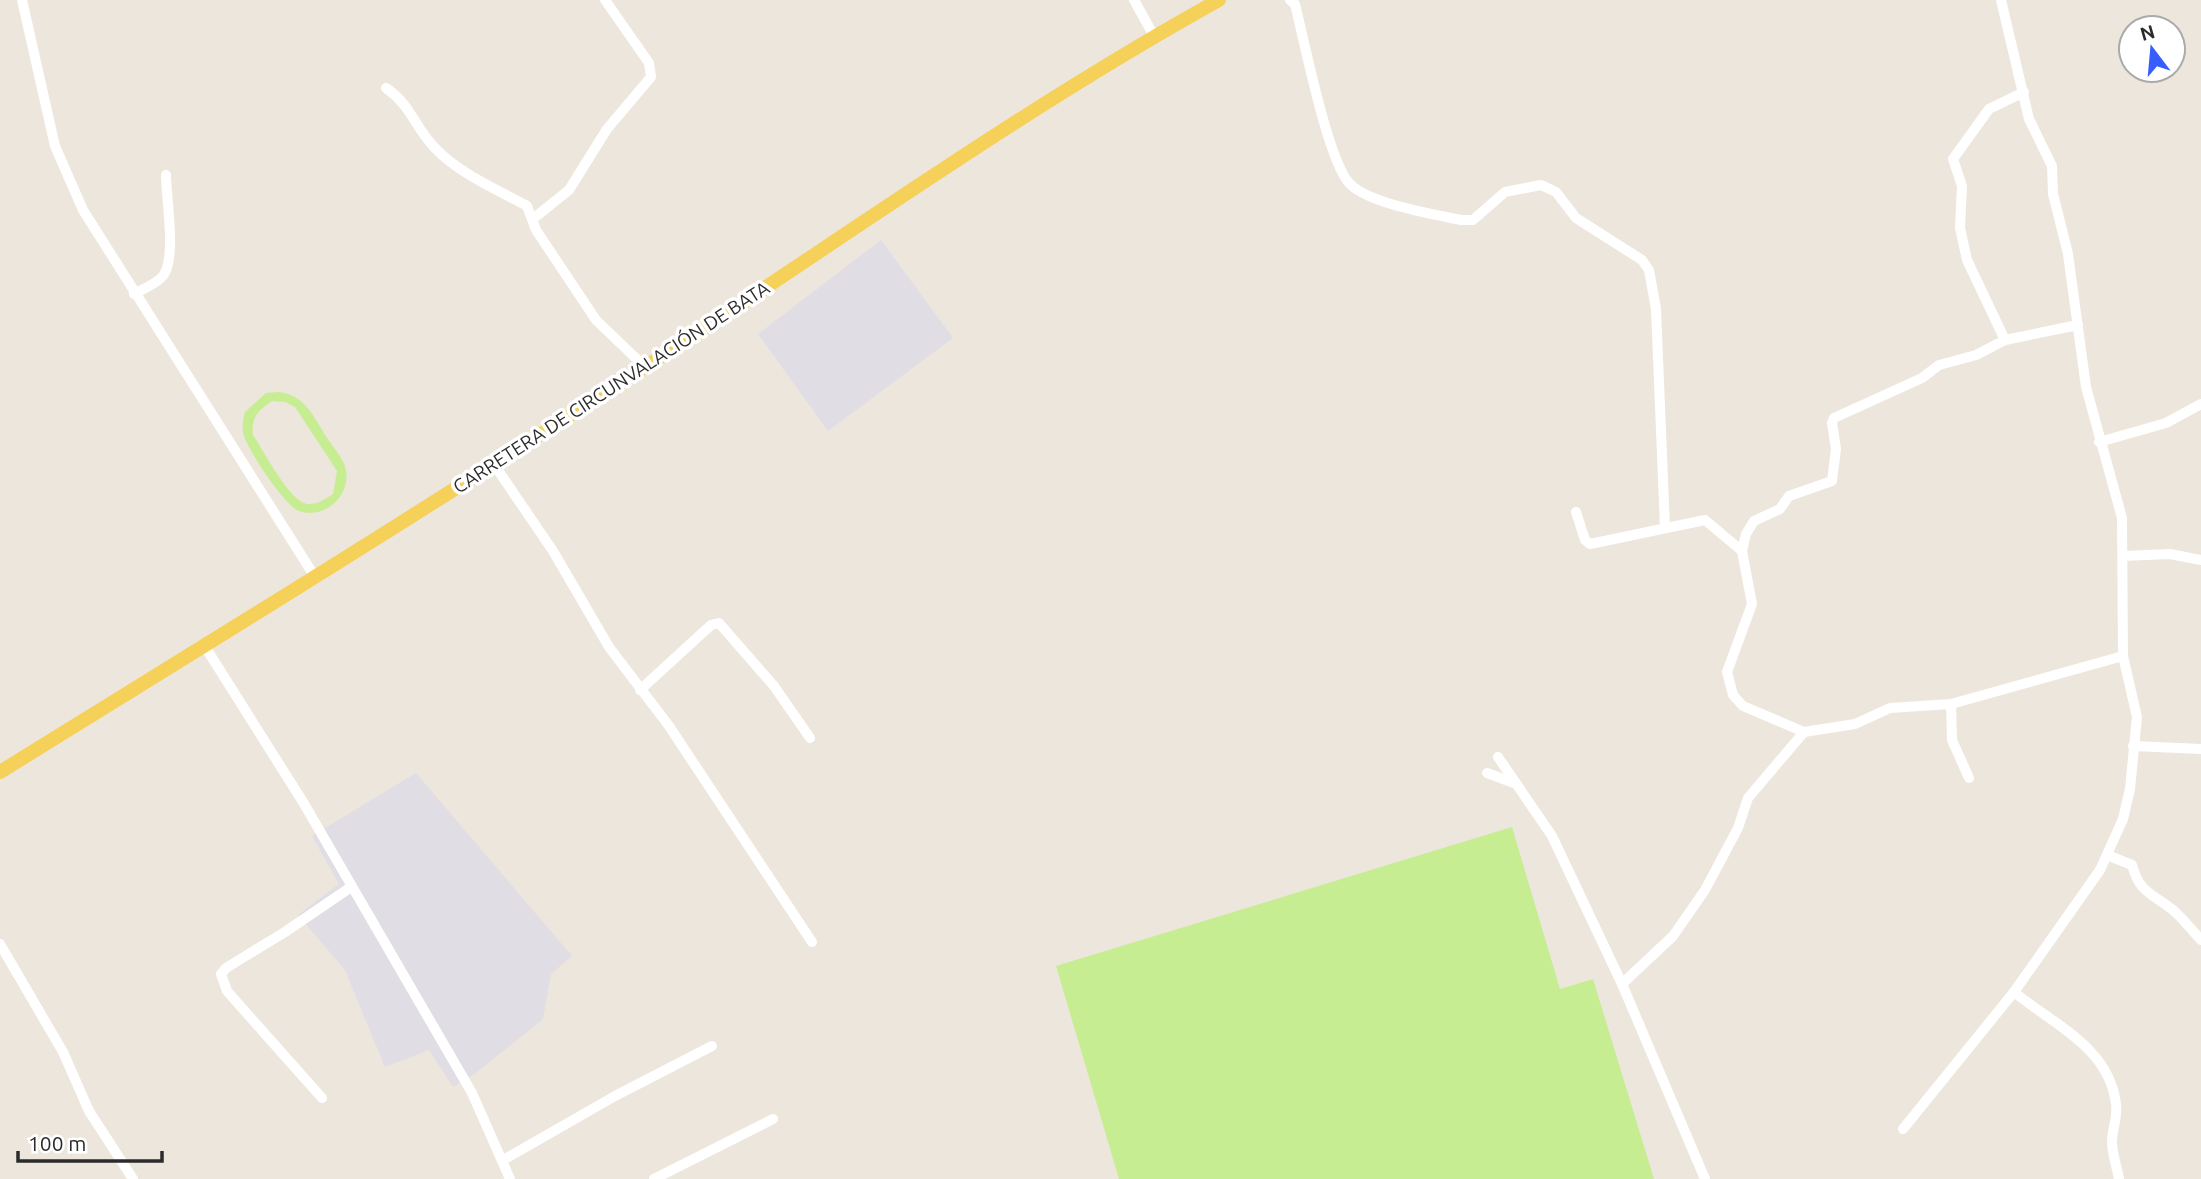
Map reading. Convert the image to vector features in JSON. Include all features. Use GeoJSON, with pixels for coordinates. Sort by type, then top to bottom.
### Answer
{"type":"FeatureCollection","features":[{"type":"Feature","properties":{"kind":"main road","name":"CARRETERA DE CIRCUNVALACIÓN DE BATA"},"geometry":{"type":"LineString","coordinates":[[0,772],[315,577],[645,367],[953,162],[1154,36],[1219,0]]}},
{"type":"Feature","properties":{"kind":"street"},"geometry":{"type":"LineString","coordinates":[[22,0],[55,146],[83,211],[315,577]]}},
{"type":"Feature","properties":{"kind":"street"},"geometry":{"type":"LineString","coordinates":[[534,218],[569,190],[607,129],[651,77],[649,63],[605,0]]}},
{"type":"Feature","properties":{"kind":"street"},"geometry":{"type":"LineString","coordinates":[[1134,0],[1154,36]]}},
{"type":"Feature","properties":{"kind":"street"},"geometry":{"type":"LineString","coordinates":[[1290,0],[1295,5],[1331,144],[1349,183],[1370,195],[1461,220],[1473,220],[1505,192],[1530,186],[1549,187],[1556,191],[1576,218],[1642,260],[1648,270],[1656,309],[1665,528]]}},
{"type":"Feature","properties":{"kind":"street"},"geometry":{"type":"LineString","coordinates":[[1903,1129],[2014,992],[2083,896],[2107,855],[2123,819],[2130,789],[2136,711],[2123,656],[2122,518],[2086,387],[2068,254],[2054,205],[2052,166],[2029,120],[2001,0]]}},
{"type":"Feature","properties":{"kind":"street"},"geometry":{"type":"LineString","coordinates":[[386,88],[408,106],[435,148],[479,181],[527,205],[534,218],[536,230],[596,320],[645,367]]}},
{"type":"Feature","properties":{"kind":"street"},"geometry":{"type":"LineString","coordinates":[[2005,340],[1967,260],[1960,228],[1962,186],[1953,159],[1989,109],[2024,92]]}},
{"type":"Feature","properties":{"kind":"street"},"geometry":{"type":"LineString","coordinates":[[134,294],[158,280],[166,270],[170,242],[166,175]]}},
{"type":"Feature","properties":{"kind":"street"},"geometry":{"type":"LineString","coordinates":[[2078,325],[2005,340],[1976,355],[1939,365],[1922,378],[1834,418],[1832,423],[1836,449],[1832,481],[1789,496],[1780,509],[1754,521],[1742,551],[1752,604],[1727,672],[1729,684],[1743,706],[1804,732],[1855,724],[1890,708],[1951,704],[2123,656]]}},
{"type":"Feature","properties":{"kind":"street"},"geometry":{"type":"LineString","coordinates":[[2099,442],[2166,423],[2201,404]]}},
{"type":"Feature","properties":{"kind":"street"},"geometry":{"type":"LineString","coordinates":[[494,463],[553,551],[609,648],[669,726],[812,942]]}},
{"type":"Feature","properties":{"kind":"street"},"geometry":{"type":"LineString","coordinates":[[1576,512],[1585,540],[1590,544],[1708,520],[1742,551]]}},
{"type":"Feature","properties":{"kind":"street"},"geometry":{"type":"LineString","coordinates":[[2123,556],[2170,554],[2201,560]]}},
{"type":"Feature","properties":{"kind":"street"},"geometry":{"type":"LineString","coordinates":[[640,690],[712,625],[719,623],[774,686],[810,738]]}},
{"type":"Feature","properties":{"kind":"street"},"geometry":{"type":"LineString","coordinates":[[204,645],[303,802],[472,1093],[510,1179]]}},
{"type":"Feature","properties":{"kind":"street"},"geometry":{"type":"LineString","coordinates":[[1951,704],[1952,740],[1969,778]]}},
{"type":"Feature","properties":{"kind":"street"},"geometry":{"type":"LineString","coordinates":[[1622,984],[1673,936],[1705,890],[1738,828],[1748,798],[1804,732]]}},
{"type":"Feature","properties":{"kind":"street"},"geometry":{"type":"LineString","coordinates":[[2133,746],[2201,749]]}},
{"type":"Feature","properties":{"kind":"street"},"geometry":{"type":"LineString","coordinates":[[1498,757],[1552,836],[1622,984],[1705,1179]]}},
{"type":"Feature","properties":{"kind":"street"},"geometry":{"type":"LineString","coordinates":[[1487,773],[1514,783]]}},
{"type":"Feature","properties":{"kind":"street"},"geometry":{"type":"LineString","coordinates":[[2107,855],[2132,865],[2137,881],[2151,898],[2172,910],[2201,940]]}},
{"type":"Feature","properties":{"kind":"street"},"geometry":{"type":"LineString","coordinates":[[322,1098],[227,991],[221,974],[226,968],[351,887]]}},
{"type":"Feature","properties":{"kind":"street"},"geometry":{"type":"LineString","coordinates":[[0,944],[63,1052],[89,1111],[133,1179]]}},
{"type":"Feature","properties":{"kind":"street"},"geometry":{"type":"LineString","coordinates":[[2014,992],[2083,1042],[2104,1068],[2112,1085],[2117,1107],[2112,1140],[2119,1179]]}},
{"type":"Feature","properties":{"kind":"street"},"geometry":{"type":"LineString","coordinates":[[503,1160],[615,1096],[712,1046]]}},
{"type":"Feature","properties":{"kind":"street"},"geometry":{"type":"LineString","coordinates":[[654,1179],[773,1119]]}},
{"type":"Feature","properties":{"kind":"shaded area"},"geometry":{"type":"Polygon","coordinates":[[[881,240],[953,338],[828,431],[758,334],[881,240]]]}},
{"type":"Feature","properties":{"kind":"shaded area"},"geometry":{"type":"Polygon","coordinates":[[[416,773],[572,956],[551,974],[543,1019],[476,1073],[453,1087],[429,1050],[385,1067],[345,970],[298,915],[339,884],[312,836],[416,773]]]}},
{"type":"Feature","properties":{"kind":"green space"},"geometry":{"type":"Polygon","coordinates":[[[266,393],[288,394],[302,402],[343,462],[346,470],[344,489],[334,504],[326,509],[308,513],[293,507],[267,476],[251,451],[243,433],[244,415],[266,393]],[[272,401],[259,411],[254,419],[253,435],[293,494],[307,504],[318,503],[333,494],[337,471],[295,407],[285,402],[272,401]]]}},
{"type":"Feature","properties":{"kind":"green space"},"geometry":{"type":"Polygon","coordinates":[[[1512,827],[1560,989],[1593,979],[1654,1179],[1119,1179],[1056,966],[1512,827]]]}}]}
